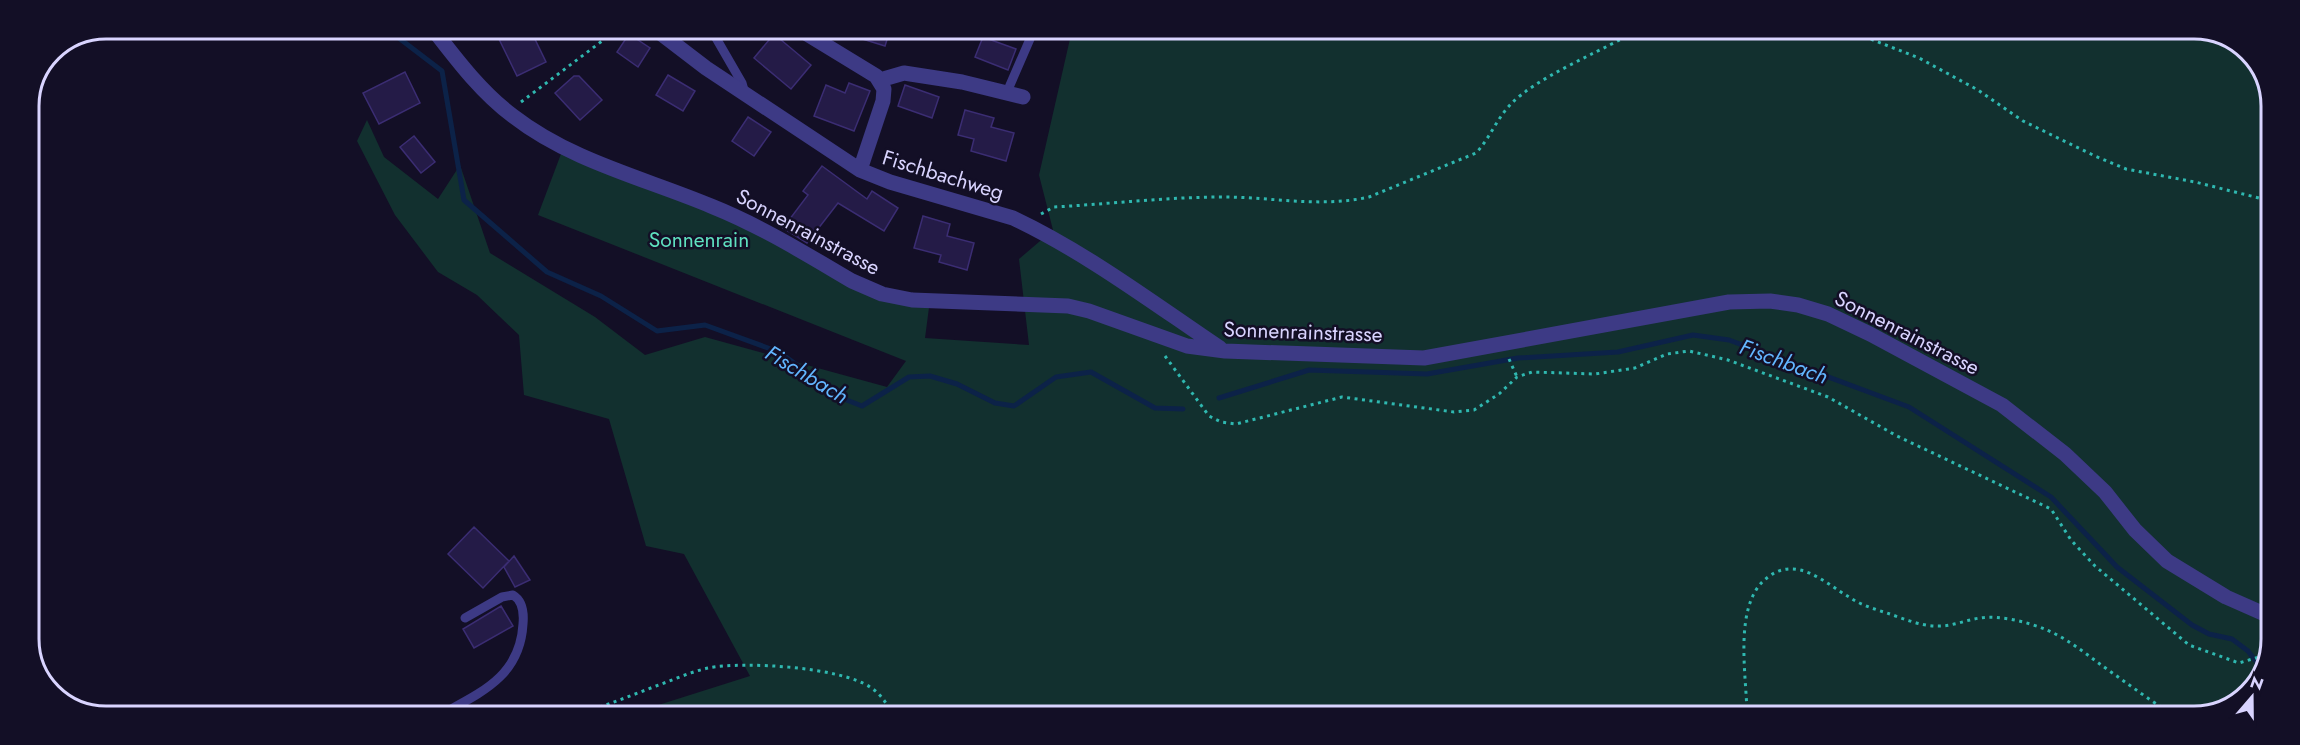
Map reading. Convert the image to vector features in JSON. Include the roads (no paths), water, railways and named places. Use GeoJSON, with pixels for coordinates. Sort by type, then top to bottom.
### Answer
{"type":"FeatureCollection","features":[{"type":"Feature","properties":{"kind":"street","name":"Sonnenrainstrasse"},"geometry":{"type":"LineString","coordinates":[[441,39],[489,96],[529,128],[603,165],[749,222],[867,288],[912,300],[1068,306],[1100,314],[1187,346],[1225,351],[1424,358],[1729,302],[1770,301],[1798,305],[1828,314],[2002,405],[2066,454],[2105,492],[2135,530],[2167,561],[2226,597],[2261,612]]}},
{"type":"Feature","properties":{"kind":"street","name":"Fischbachweg"},"geometry":{"type":"LineString","coordinates":[[668,39],[706,68],[860,170],[890,182],[1013,218],[1108,273],[1225,351]]}},
{"type":"Feature","properties":{"kind":"street"},"geometry":{"type":"LineString","coordinates":[[815,39],[880,80],[884,89],[883,101],[860,170]]}},
{"type":"Feature","properties":{"kind":"street"},"geometry":{"type":"LineString","coordinates":[[880,80],[904,73],[1023,97]]}},
{"type":"Feature","properties":{"kind":"lane"},"geometry":{"type":"LineString","coordinates":[[717,39],[742,82],[745,94]]}},
{"type":"Feature","properties":{"kind":"lane"},"geometry":{"type":"LineString","coordinates":[[1007,92],[1030,39]]}},
{"type":"Feature","properties":{"kind":"lane"},"geometry":{"type":"LineString","coordinates":[[456,706],[482,691],[505,673],[518,652],[522,636],[523,608],[518,598],[513,595],[502,597],[465,618]]}},
{"type":"Feature","properties":{"kind":"waterway","name":"Fischbach"},"geometry":{"type":"LineString","coordinates":[[400,39],[442,71],[464,200],[547,272],[601,296],[657,331],[705,325],[779,352],[844,399],[862,406],[909,377],[930,376],[957,384],[995,403],[1014,406],[1056,377],[1091,372],[1155,408],[1183,409]]}},
{"type":"Feature","properties":{"kind":"waterway","name":"Fischbach"},"geometry":{"type":"LineString","coordinates":[[1219,398],[1309,370],[1427,374],[1518,358],[1618,352],[1693,335],[1729,340],[1909,407],[2051,497],[2117,567],[2192,625],[2209,634],[2232,639],[2248,651],[2257,662]]}},
{"type":"Feature","properties":{"kind":"park label","name":"Sonnenrain"},"geometry":{"type":"Point","coordinates":[699,240]}}]}
